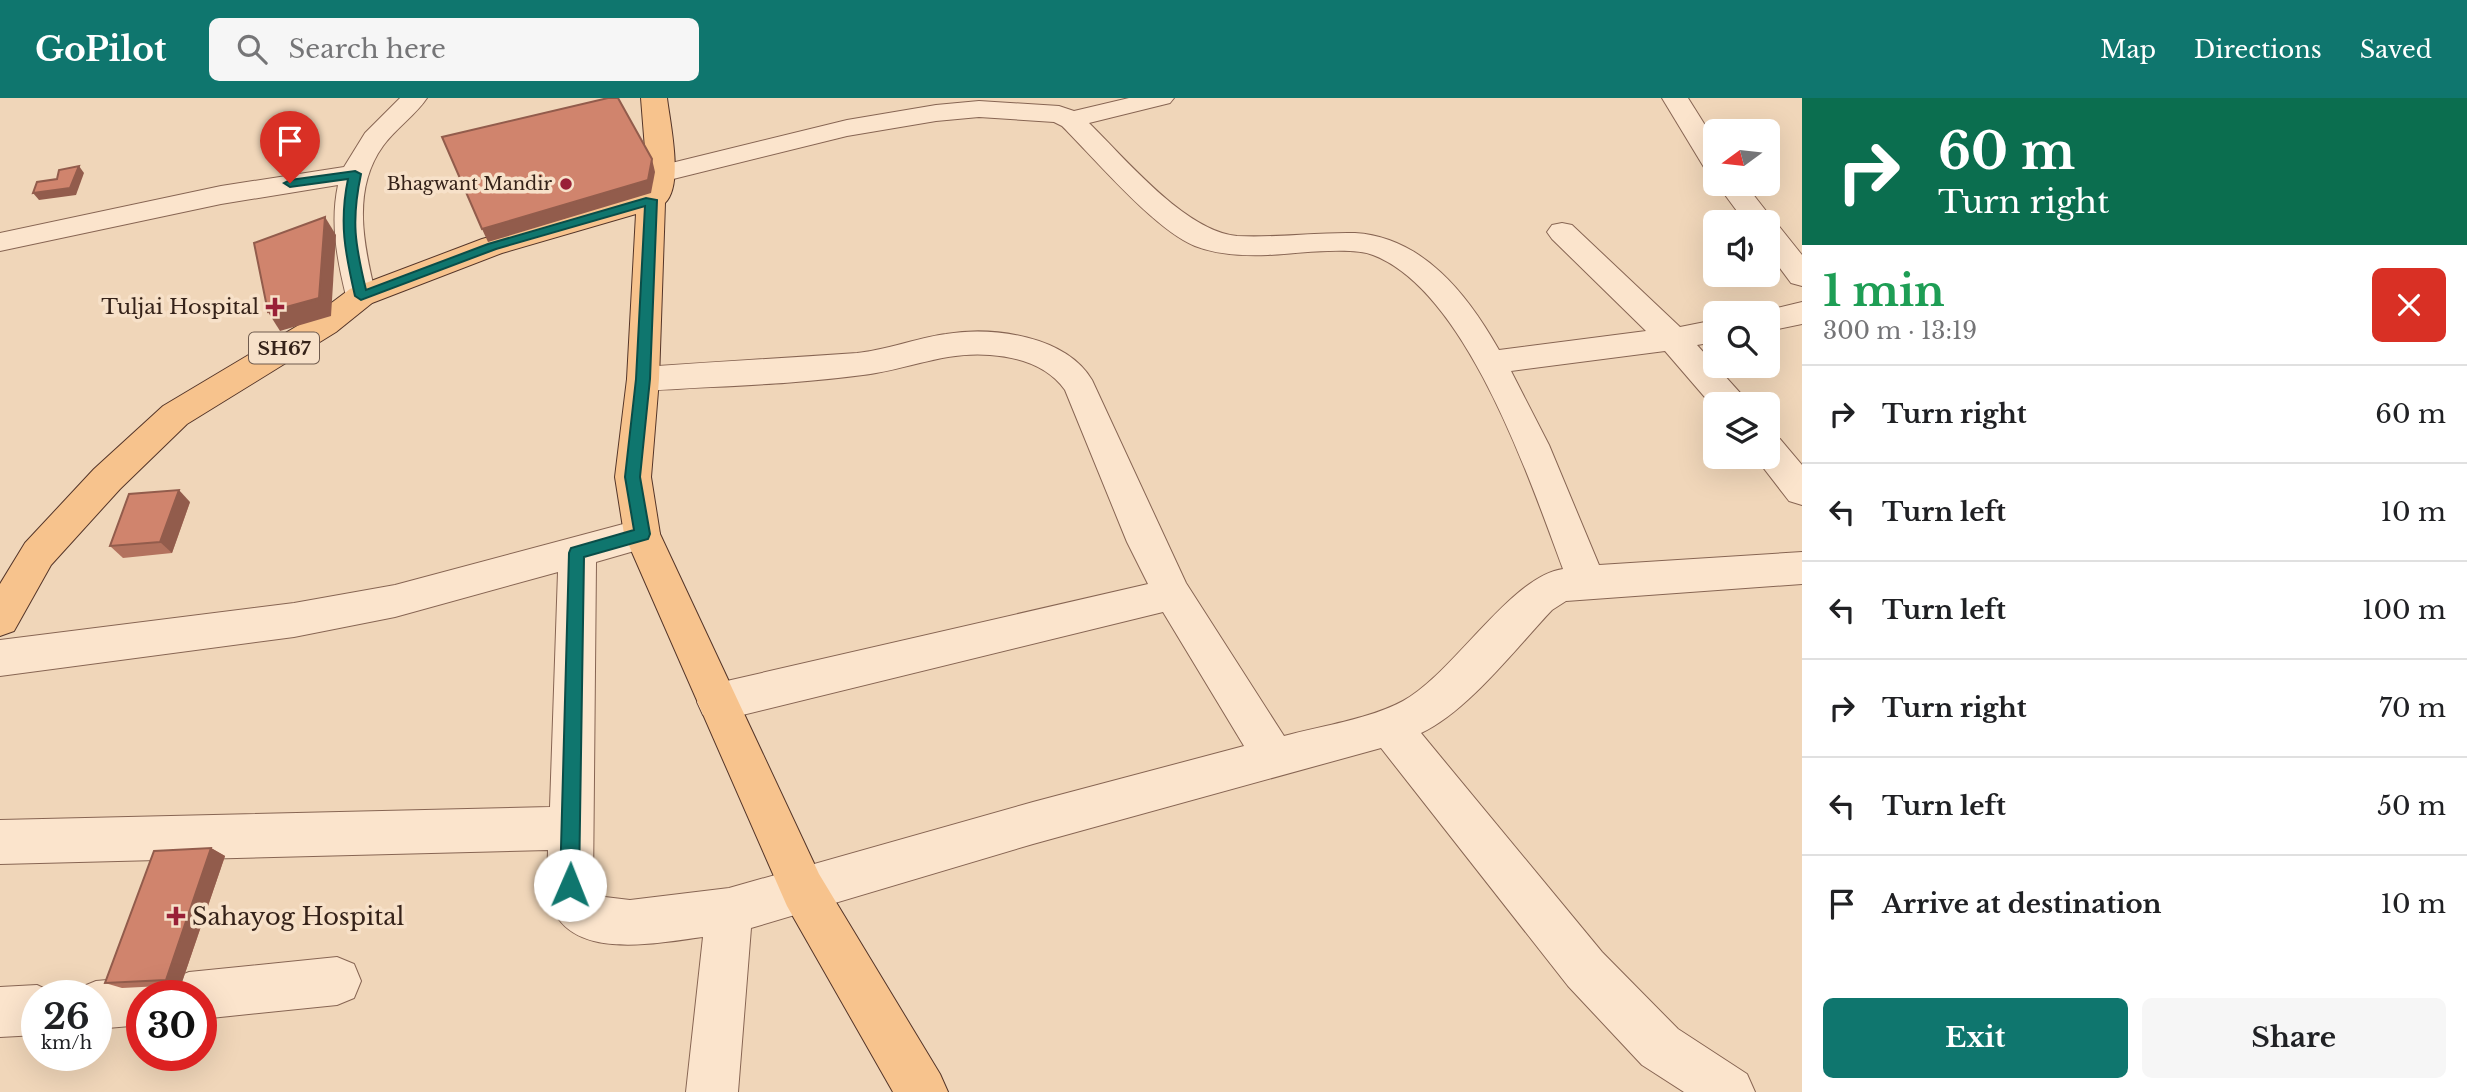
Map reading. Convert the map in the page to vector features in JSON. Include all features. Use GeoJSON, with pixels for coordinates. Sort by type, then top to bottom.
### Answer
{"type":"FeatureCollection","features":[{"type":"Feature","properties":{"kind":"main road"},"geometry":{"type":"LineString","coordinates":[[654,98],[656,187],[643,379],[633,477],[642,534],[803,890],[922,1092]]}},
{"type":"Feature","properties":{"kind":"main road","name":"SH67"},"geometry":{"type":"LineString","coordinates":[[0,619],[38,554],[107,479],[175,415],[325,324],[361,296],[656,187]]}},
{"type":"Feature","properties":{"kind":"street"},"geometry":{"type":"LineString","coordinates":[[361,296],[349,244],[348,208],[355,174],[369,146],[414,98]]}},
{"type":"Feature","properties":{"kind":"street"},"geometry":{"type":"LineString","coordinates":[[1071,120],[1161,98]]}},
{"type":"Feature","properties":{"kind":"street"},"geometry":{"type":"LineString","coordinates":[[1675,98],[1703,144]]}},
{"type":"Feature","properties":{"kind":"street"},"geometry":{"type":"LineString","coordinates":[[656,187],[845,118],[979,110],[1010,105],[1059,114],[1071,120],[1173,219],[1197,236],[1222,244],[1246,247],[1359,244],[1379,246],[1397,253],[1434,284],[1455,308],[1491,362],[1541,464],[1587,582]]}},
{"type":"Feature","properties":{"kind":"street"},"geometry":{"type":"LineString","coordinates":[[0,242],[221,196],[355,174]]}},
{"type":"Feature","properties":{"kind":"street"},"geometry":{"type":"LineString","coordinates":[[1740,196],[1751,210]]}},
{"type":"Feature","properties":{"kind":"street"},"geometry":{"type":"LineString","coordinates":[[1562,232],[1673,339],[1719,392]]}},
{"type":"Feature","properties":{"kind":"street"},"geometry":{"type":"LineString","coordinates":[[1780,248],[1802,276]]}},
{"type":"Feature","properties":{"kind":"street"},"geometry":{"type":"LineString","coordinates":[[1780,318],[1802,313]]}},
{"type":"Feature","properties":{"kind":"street"},"geometry":{"type":"LineString","coordinates":[[1491,362],[1703,333]]}},
{"type":"Feature","properties":{"kind":"street"},"geometry":{"type":"LineString","coordinates":[[643,379],[861,364],[961,343],[993,344],[1042,356],[1065,369],[1078,384],[1146,542],[1172,594],[1275,759]]}},
{"type":"Feature","properties":{"kind":"street"},"geometry":{"type":"LineString","coordinates":[[1780,463],[1802,491]]}},
{"type":"Feature","properties":{"kind":"street"},"geometry":{"type":"LineString","coordinates":[[0,658],[294,620],[395,601],[642,534]]}},
{"type":"Feature","properties":{"kind":"street"},"geometry":{"type":"LineString","coordinates":[[576,553],[570,885],[576,904],[596,919],[630,923],[729,911],[1033,823],[1390,727],[1419,714],[1446,692],[1538,599],[1557,586],[1802,568]]}},
{"type":"Feature","properties":{"kind":"street"},"geometry":{"type":"LineString","coordinates":[[718,702],[1172,594]]}},
{"type":"Feature","properties":{"kind":"street"},"geometry":{"type":"LineString","coordinates":[[1390,727],[1585,969],[1660,1046],[1729,1092]]}},
{"type":"Feature","properties":{"kind":"street"},"geometry":{"type":"LineString","coordinates":[[0,842],[571,828]]}},
{"type":"Feature","properties":{"kind":"street"},"geometry":{"type":"LineString","coordinates":[[712,1092],[729,911]]}},
{"type":"Feature","properties":{"kind":"street"},"geometry":{"type":"LineString","coordinates":[[217,993],[337,981]]}},
{"type":"Feature","properties":{"kind":"street"},"geometry":{"type":"LineString","coordinates":[[0,1013],[21,1011]]}},
{"type":"Feature","properties":{"kind":"building","name":"Bhagwant Mandir"},"geometry":{"type":"Polygon","coordinates":[[[608,98],[618,98],[652,159],[648,180],[482,229],[442,137],[608,98]]]}},
{"type":"Feature","properties":{"kind":"building"},"geometry":{"type":"Polygon","coordinates":[[[79,166],[70,188],[33,193],[37,182],[57,179],[59,170],[79,166]]]}},
{"type":"Feature","properties":{"kind":"building"},"geometry":{"type":"Polygon","coordinates":[[[325,217],[319,298],[268,312],[254,243],[325,217]]]}},
{"type":"Feature","properties":{"kind":"building"},"geometry":{"type":"Polygon","coordinates":[[[179,490],[160,542],[110,546],[129,494],[179,490]]]}},
{"type":"Feature","properties":{"kind":"building"},"geometry":{"type":"Polygon","coordinates":[[[211,848],[166,980],[112,983],[112,980],[106,980],[154,851],[211,848]]]}},
{"type":"Feature","properties":{"kind":"place","name":"Bhagwant Mandir"},"geometry":{"type":"Point","coordinates":[566,184]}},
{"type":"Feature","properties":{"kind":"place","name":"Tuljai Hospital"},"geometry":{"type":"Point","coordinates":[275,307]}},
{"type":"Feature","properties":{"kind":"place","name":"Sahayog Hospital"},"geometry":{"type":"Point","coordinates":[176,916]}},
{"type":"Feature","properties":{"kind":"route"},"geometry":{"type":"LineString","coordinates":[[290,183],[355,174],[348,208],[349,244],[361,296],[492,246],[651,200],[643,379],[633,477],[642,534],[576,553],[570,885]]}}]}
